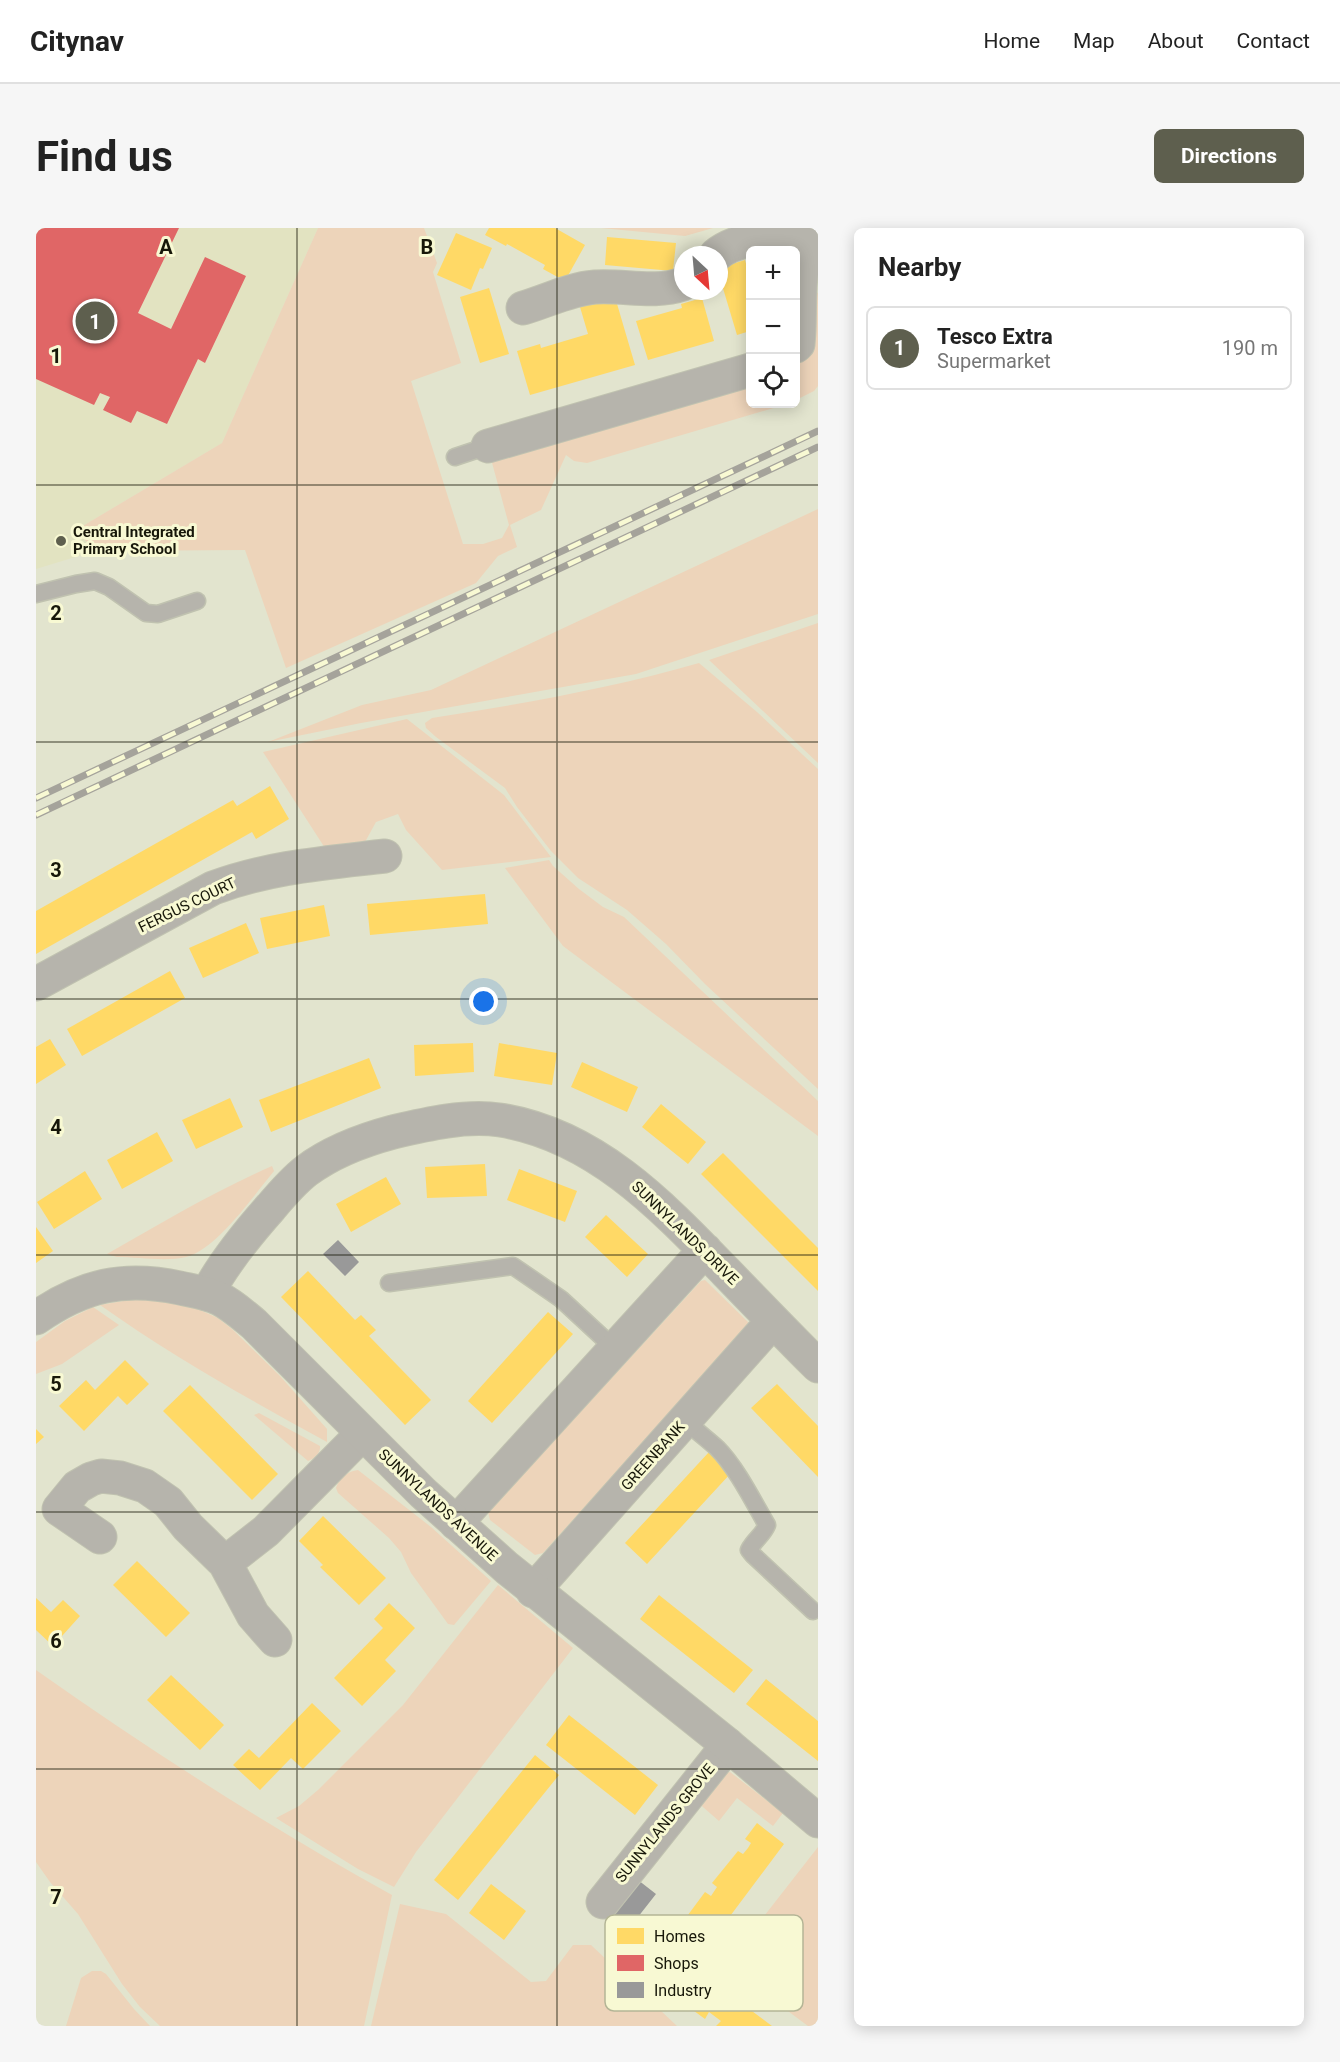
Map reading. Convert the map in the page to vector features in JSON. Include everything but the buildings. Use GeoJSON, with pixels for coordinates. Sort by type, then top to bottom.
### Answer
{"type":"FeatureCollection","features":[{"type":"Feature","properties":{"kind":"street"},"geometry":{"type":"LineString","coordinates":[[728,247],[746,241],[814,231],[805,260],[800,290],[800,329]]}},
{"type":"Feature","properties":{"kind":"street"},"geometry":{"type":"LineString","coordinates":[[523,308],[577,290],[595,287],[659,290],[674,286]]}},
{"type":"Feature","properties":{"kind":"street"},"geometry":{"type":"LineString","coordinates":[[488,446],[746,371]]}},
{"type":"Feature","properties":{"kind":"street","name":"FERGUS COURT"},"geometry":{"type":"LineString","coordinates":[[36,984],[213,888],[243,877],[289,867],[385,856]]}},
{"type":"Feature","properties":{"kind":"street","name":"SUNNYLANDS DRIVE"},"geometry":{"type":"LineString","coordinates":[[207,1294],[219,1271],[250,1231],[289,1186],[306,1171],[371,1138],[418,1126],[465,1120],[499,1120],[566,1140],[586,1150],[635,1185],[667,1212],[818,1366]]}},
{"type":"Feature","properties":{"kind":"street"},"geometry":{"type":"LineString","coordinates":[[456,1523],[705,1250]]}},
{"type":"Feature","properties":{"kind":"street","name":"SUNNYLANDS AVENUE"},"geometry":{"type":"LineString","coordinates":[[36,1318],[70,1297],[116,1283],[142,1282],[207,1294],[222,1300],[254,1324],[362,1434],[456,1523],[533,1591],[728,1745],[818,1821]]}},
{"type":"Feature","properties":{"kind":"street","name":"GREENBANK"},"geometry":{"type":"LineString","coordinates":[[533,1591],[773,1321]]}},
{"type":"Feature","properties":{"kind":"street"},"geometry":{"type":"LineString","coordinates":[[225,1563],[266,1531],[362,1434]]}},
{"type":"Feature","properties":{"kind":"street"},"geometry":{"type":"LineString","coordinates":[[100,1537],[59,1509],[77,1487],[101,1476],[131,1480],[145,1486],[168,1502],[188,1527],[225,1563],[254,1616],[275,1640]]}},
{"type":"Feature","properties":{"kind":"street","name":"SUNNYLANDS GROVE"},"geometry":{"type":"LineString","coordinates":[[603,1902],[728,1745]]}},
{"type":"Feature","properties":{"kind":"lane"},"geometry":{"type":"LineString","coordinates":[[455,457],[488,446]]}},
{"type":"Feature","properties":{"kind":"lane"},"geometry":{"type":"LineString","coordinates":[[36,594],[95,581],[109,587],[146,613],[158,614],[197,600]]}},
{"type":"Feature","properties":{"kind":"lane"},"geometry":{"type":"LineString","coordinates":[[389,1283],[513,1266],[561,1299],[615,1349]]}},
{"type":"Feature","properties":{"kind":"lane"},"geometry":{"type":"LineString","coordinates":[[685,1420],[717,1448],[728,1461],[764,1520],[766,1525],[764,1532],[749,1550],[813,1611]]}},
{"type":"Feature","properties":{"kind":"shaded area"},"geometry":{"type":"Polygon","coordinates":[[[36,228],[318,228],[222,443],[76,530],[95,551],[36,569],[36,228]]]}},
{"type":"Feature","properties":{"kind":"shaded area"},"geometry":{"type":"Polygon","coordinates":[[[318,228],[424,228],[437,263],[433,272],[461,363],[411,381],[463,544],[483,544],[502,538],[509,525],[491,459],[746,381],[746,408],[773,408],[587,463],[574,461],[566,455],[541,510],[510,525],[517,547],[498,556],[476,583],[286,668],[245,550],[95,551],[76,530],[222,443],[318,228]]]}},
{"type":"Feature","properties":{"kind":"shaded area"},"geometry":{"type":"Polygon","coordinates":[[[601,228],[713,228],[685,236],[601,228]]]}},
{"type":"Feature","properties":{"kind":"shaded area"},"geometry":{"type":"Polygon","coordinates":[[[815,293],[818,293],[818,386],[814,391],[800,398],[800,360],[811,341],[815,293]]]}},
{"type":"Feature","properties":{"kind":"shaded area"},"geometry":{"type":"Polygon","coordinates":[[[818,509],[818,614],[636,674],[268,742],[362,705],[431,690],[818,509]]]}},
{"type":"Feature","properties":{"kind":"shaded area"},"geometry":{"type":"Polygon","coordinates":[[[818,623],[818,763],[709,660],[818,623]]]}},
{"type":"Feature","properties":{"kind":"shaded area"},"geometry":{"type":"Polygon","coordinates":[[[699,663],[757,712],[818,769],[818,1089],[705,984],[666,944],[627,910],[578,878],[551,851],[505,788],[426,728],[425,723],[432,718],[567,695],[699,663]]]}},
{"type":"Feature","properties":{"kind":"shaded area"},"geometry":{"type":"Polygon","coordinates":[[[407,719],[504,795],[551,857],[442,870],[406,830],[398,814],[376,822],[365,842],[334,862],[263,752],[407,719]]]}},
{"type":"Feature","properties":{"kind":"shaded area"},"geometry":{"type":"Polygon","coordinates":[[[549,860],[579,889],[603,907],[624,917],[818,1101],[818,1136],[563,946],[505,868],[549,860]]]}},
{"type":"Feature","properties":{"kind":"shaded area"},"geometry":{"type":"Polygon","coordinates":[[[272,1166],[274,1171],[234,1220],[210,1244],[198,1252],[186,1257],[170,1259],[117,1257],[107,1254],[209,1197],[272,1166]]]}},
{"type":"Feature","properties":{"kind":"shaded area"},"geometry":{"type":"Polygon","coordinates":[[[705,1280],[748,1322],[747,1329],[543,1553],[535,1555],[490,1520],[488,1512],[701,1281],[705,1280]]]}},
{"type":"Feature","properties":{"kind":"shaded area"},"geometry":{"type":"Polygon","coordinates":[[[135,1299],[169,1301],[218,1318],[280,1376],[327,1429],[327,1442],[212,1377],[100,1305],[135,1299]]]}},
{"type":"Feature","properties":{"kind":"shaded area"},"geometry":{"type":"Polygon","coordinates":[[[93,1307],[119,1325],[62,1364],[36,1374],[36,1342],[65,1321],[93,1307]]]}},
{"type":"Feature","properties":{"kind":"shaded area"},"geometry":{"type":"Polygon","coordinates":[[[259,1413],[320,1446],[318,1453],[308,1461],[254,1415],[259,1413]]]}},
{"type":"Feature","properties":{"kind":"shaded area"},"geometry":{"type":"Polygon","coordinates":[[[358,1470],[431,1527],[491,1581],[454,1625],[448,1624],[411,1573],[401,1552],[389,1538],[338,1493],[337,1484],[342,1478],[358,1470]]]}},
{"type":"Feature","properties":{"kind":"shaded area"},"geometry":{"type":"Polygon","coordinates":[[[498,1585],[573,1648],[416,1852],[394,1887],[358,1869],[276,1818],[299,1806],[318,1790],[403,1705],[498,1585]]]}},
{"type":"Feature","properties":{"kind":"shaded area"},"geometry":{"type":"Polygon","coordinates":[[[36,1670],[211,1787],[301,1843],[392,1895],[364,2026],[160,2026],[140,2007],[122,1984],[78,1914],[36,1862],[36,1670]]]}},
{"type":"Feature","properties":{"kind":"shaded area"},"geometry":{"type":"Polygon","coordinates":[[[730,1772],[783,1813],[773,1826],[737,1798],[719,1821],[696,1801],[717,1774],[730,1772]]]}},
{"type":"Feature","properties":{"kind":"shaded area"},"geometry":{"type":"Polygon","coordinates":[[[818,1847],[818,2026],[808,2026],[788,2011],[803,2011],[803,1915],[765,1915],[818,1847]]]}},
{"type":"Feature","properties":{"kind":"shaded area"},"geometry":{"type":"Polygon","coordinates":[[[400,1904],[446,1914],[531,1982],[546,1981],[573,1945],[591,1945],[605,1958],[605,2011],[661,2011],[677,2026],[371,2026],[400,1904]]]}},
{"type":"Feature","properties":{"kind":"shaded area"},"geometry":{"type":"Polygon","coordinates":[[[92,1971],[101,1971],[106,1974],[150,2026],[66,2026],[81,1978],[92,1971]]]}},
{"type":"Feature","properties":{"kind":"railway"},"geometry":{"type":"LineString","coordinates":[[36,798],[818,431]]}},
{"type":"Feature","properties":{"kind":"railway"},"geometry":{"type":"LineString","coordinates":[[36,815],[818,447]]}},
{"type":"Feature","properties":{"kind":"place","name":"Tesco Extra"},"geometry":{"type":"Point","coordinates":[95,321]}},
{"type":"Feature","properties":{"kind":"place","name":"Central Integrated Primary School"},"geometry":{"type":"Point","coordinates":[61,541]}}]}
